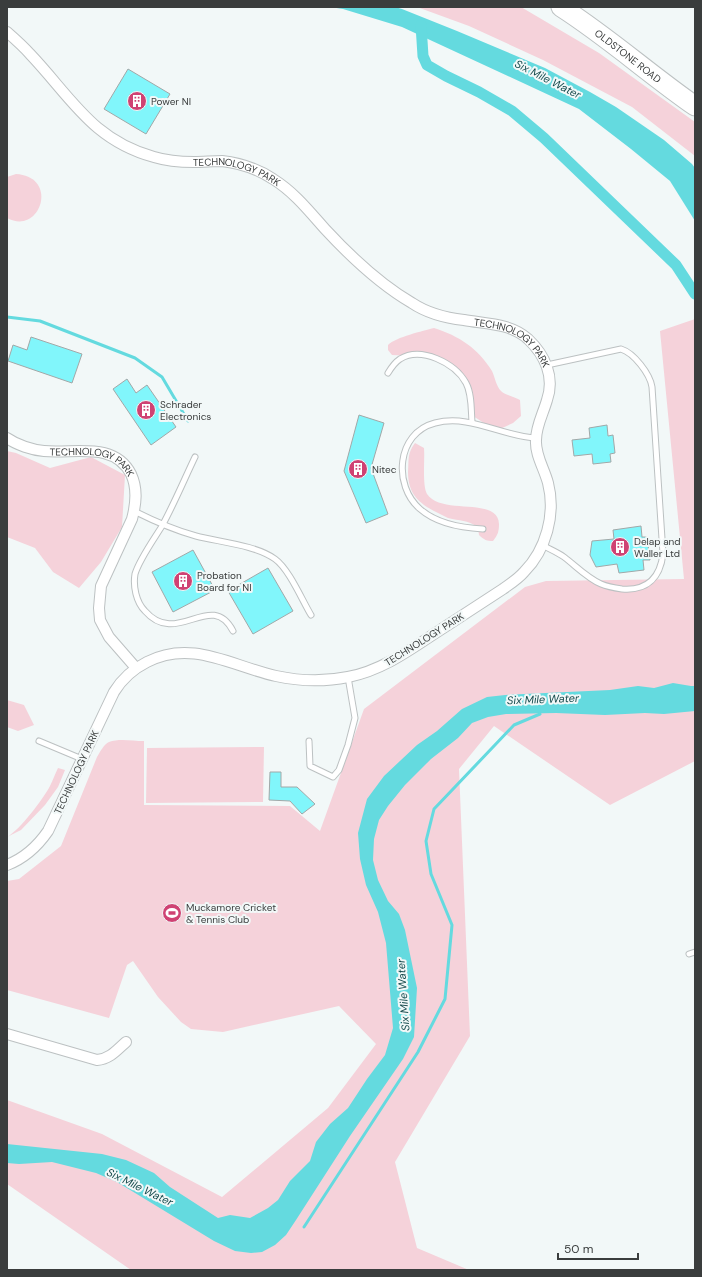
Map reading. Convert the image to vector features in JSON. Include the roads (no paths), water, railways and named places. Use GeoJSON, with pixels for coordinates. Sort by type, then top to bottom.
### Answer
{"type":"FeatureCollection","features":[{"type":"Feature","properties":{"kind":"highway","name":"OLDSTONE ROAD"},"geometry":{"type":"LineString","coordinates":[[561,7],[581,20],[657,79],[695,106]]}},
{"type":"Feature","properties":{"kind":"street","name":"TECHNOLOGY PARK"},"geometry":{"type":"LineString","coordinates":[[7,32],[30,53],[85,117],[101,131],[119,143],[139,153],[155,158],[180,162],[230,162],[254,169],[270,177],[294,195],[325,229],[358,261],[394,292],[411,303],[439,315],[461,320],[495,324],[515,330],[529,340],[542,355],[550,380],[549,394],[537,428],[536,438],[536,448],[550,492],[549,523],[542,545],[535,559],[525,571],[503,590],[400,656],[374,669],[348,677],[316,681],[277,676],[210,656],[181,652],[159,656],[136,668],[119,684],[114,692],[48,831],[32,850],[7,865]]}},
{"type":"Feature","properties":{"kind":"street","name":"TECHNOLOGY PARK"},"geometry":{"type":"LineString","coordinates":[[7,438],[37,450],[101,452],[118,458],[125,465],[133,479],[136,494],[132,519],[101,586],[99,608],[100,620],[109,637],[136,668]]}},
{"type":"Feature","properties":{"kind":"street"},"geometry":{"type":"LineString","coordinates":[[7,1034],[97,1060],[104,1060],[110,1057],[126,1042]]}},
{"type":"Feature","properties":{"kind":"lane"},"geometry":{"type":"LineString","coordinates":[[542,545],[558,553],[601,584],[625,589],[640,588],[651,582],[660,569],[664,554],[652,387],[646,372],[626,351],[621,349],[546,365]]}},
{"type":"Feature","properties":{"kind":"lane"},"geometry":{"type":"LineString","coordinates":[[388,373],[392,366],[399,360],[415,354],[425,355],[441,360],[459,374],[467,385],[472,422]]}},
{"type":"Feature","properties":{"kind":"lane"},"geometry":{"type":"LineString","coordinates":[[483,529],[462,527],[430,516],[420,509],[410,498],[402,477],[402,464],[410,440],[420,429],[440,422],[472,422],[511,435],[536,438]]}},
{"type":"Feature","properties":{"kind":"lane"},"geometry":{"type":"LineString","coordinates":[[195,457],[162,525],[137,568],[135,575],[136,593],[143,609],[154,620],[169,624],[180,624],[200,616],[216,616],[226,620],[233,631]]}},
{"type":"Feature","properties":{"kind":"lane"},"geometry":{"type":"LineString","coordinates":[[134,511],[162,525],[196,536],[250,548],[276,559],[288,574],[311,615]]}},
{"type":"Feature","properties":{"kind":"lane"},"geometry":{"type":"LineString","coordinates":[[309,741],[310,766],[332,777],[339,770],[348,745],[355,718],[348,677]]}},
{"type":"Feature","properties":{"kind":"lane"},"geometry":{"type":"LineString","coordinates":[[38,741],[82,758]]}},
{"type":"Feature","properties":{"kind":"lane"},"geometry":{"type":"LineString","coordinates":[[689,954],[695,952]]}},
{"type":"Feature","properties":{"kind":"water","name":"Six Mile Water"},"geometry":{"type":"Polygon","coordinates":[[[330,7],[395,7],[402,9],[545,68],[616,107],[664,140],[695,168],[695,221],[670,181],[579,109],[402,27],[343,9],[330,7]]]}},
{"type":"Feature","properties":{"kind":"water","name":"Six Mile Water"},"geometry":{"type":"Polygon","coordinates":[[[673,683],[695,686],[695,711],[664,714],[645,713],[605,715],[556,713],[506,714],[488,717],[472,723],[458,738],[431,759],[405,785],[388,806],[379,820],[374,839],[373,860],[378,880],[388,901],[399,914],[405,930],[417,988],[414,1037],[403,1059],[350,1136],[286,1235],[275,1245],[262,1252],[251,1253],[235,1251],[214,1241],[117,1182],[96,1173],[52,1162],[19,1164],[7,1163],[7,1144],[102,1154],[126,1160],[154,1173],[170,1187],[218,1218],[230,1215],[250,1218],[268,1208],[278,1200],[290,1181],[310,1161],[316,1142],[330,1124],[348,1108],[385,1055],[393,1028],[386,943],[378,912],[366,885],[360,859],[358,833],[367,799],[384,776],[417,745],[437,731],[462,709],[487,697],[610,690],[638,686],[654,688],[673,683]]]}},
{"type":"Feature","properties":{"kind":"waterway"},"geometry":{"type":"LineString","coordinates":[[421,25],[423,56],[427,65],[512,111],[544,138],[676,265],[695,294]]}},
{"type":"Feature","properties":{"kind":"waterway"},"geometry":{"type":"LineString","coordinates":[[7,317],[40,321],[135,358],[162,377],[188,421]]}},
{"type":"Feature","properties":{"kind":"waterway"},"geometry":{"type":"LineString","coordinates":[[304,1227],[418,1052],[445,999],[452,925],[431,874],[426,841],[434,809],[514,725],[540,714]]}},
{"type":"Feature","properties":{"kind":"place","name":"Power NI"},"geometry":{"type":"Point","coordinates":[137,101]}},
{"type":"Feature","properties":{"kind":"place","name":"Schrader Electronics"},"geometry":{"type":"Point","coordinates":[146,410]}},
{"type":"Feature","properties":{"kind":"place","name":"Nitec"},"geometry":{"type":"Point","coordinates":[358,469]}},
{"type":"Feature","properties":{"kind":"place","name":"Delap and Waller Ltd"},"geometry":{"type":"Point","coordinates":[620,547]}},
{"type":"Feature","properties":{"kind":"place","name":"Probation Board for NI"},"geometry":{"type":"Point","coordinates":[183,581]}},
{"type":"Feature","properties":{"kind":"place","name":"Muckamore Cricket & Tennis Club"},"geometry":{"type":"Point","coordinates":[172,913]}}]}
